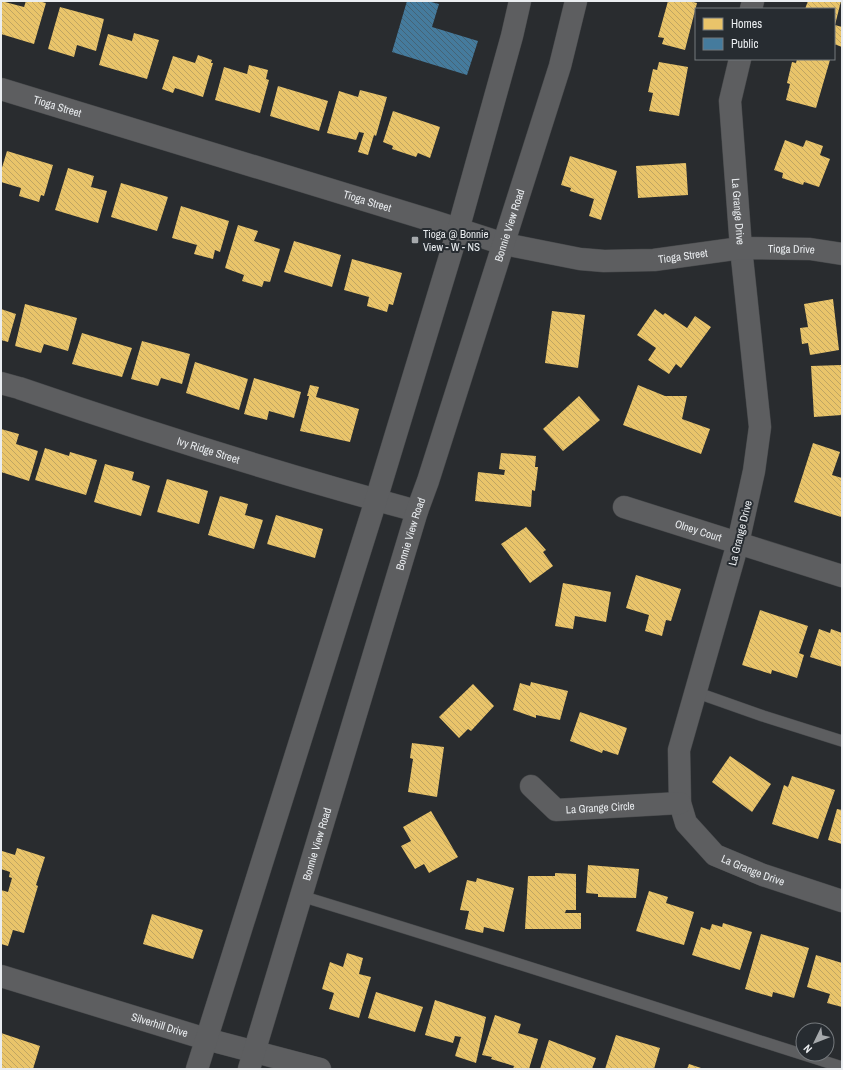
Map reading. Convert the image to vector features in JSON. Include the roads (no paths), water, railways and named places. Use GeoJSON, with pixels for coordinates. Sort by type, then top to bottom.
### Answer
{"type":"FeatureCollection","features":[{"type":"Feature","properties":{"kind":"street"},"geometry":{"type":"LineString","coordinates":[[197,1069],[376,500],[458,230],[512,36],[520,1]]}},
{"type":"Feature","properties":{"kind":"street","name":"Bonnie View Road"},"geometry":{"type":"LineString","coordinates":[[252,1060],[417,511],[560,66],[576,1]]}},
{"type":"Feature","properties":{"kind":"street","name":"La Grange Drive"},"geometry":{"type":"LineString","coordinates":[[740,60],[730,102],[741,248],[760,427],[754,471],[738,543],[679,750],[680,803],[686,823],[715,855],[763,875],[842,901]]}},
{"type":"Feature","properties":{"kind":"street","name":"Tioga Street"},"geometry":{"type":"LineString","coordinates":[[1,89],[504,244],[580,259],[604,261],[654,260],[741,248]]}},
{"type":"Feature","properties":{"kind":"street","name":"Tioga Drive"},"geometry":{"type":"LineString","coordinates":[[741,248],[810,249],[842,254]]}},
{"type":"Feature","properties":{"kind":"street","name":"Ivy Ridge Street"},"geometry":{"type":"LineString","coordinates":[[1,384],[19,388],[143,430],[417,511]]}},
{"type":"Feature","properties":{"kind":"street","name":"Olney Court"},"geometry":{"type":"LineString","coordinates":[[624,507],[842,576]]}},
{"type":"Feature","properties":{"kind":"street","name":"La Grange Circle"},"geometry":{"type":"LineString","coordinates":[[531,786],[556,810],[680,803]]}},
{"type":"Feature","properties":{"kind":"street","name":"Silverhill Drive"},"geometry":{"type":"LineString","coordinates":[[1,976],[206,1039],[252,1060],[320,1069]]}},
{"type":"Feature","properties":{"kind":"lane"},"geometry":{"type":"LineString","coordinates":[[695,692],[763,716],[842,741]]}},
{"type":"Feature","properties":{"kind":"lane"},"geometry":{"type":"LineString","coordinates":[[301,896],[424,933],[619,997],[842,1067]]}},
{"type":"Feature","properties":{"kind":"place","name":"Tioga @ Bonnie View - W - NS"},"geometry":{"type":"Point","coordinates":[415,240]}}]}
